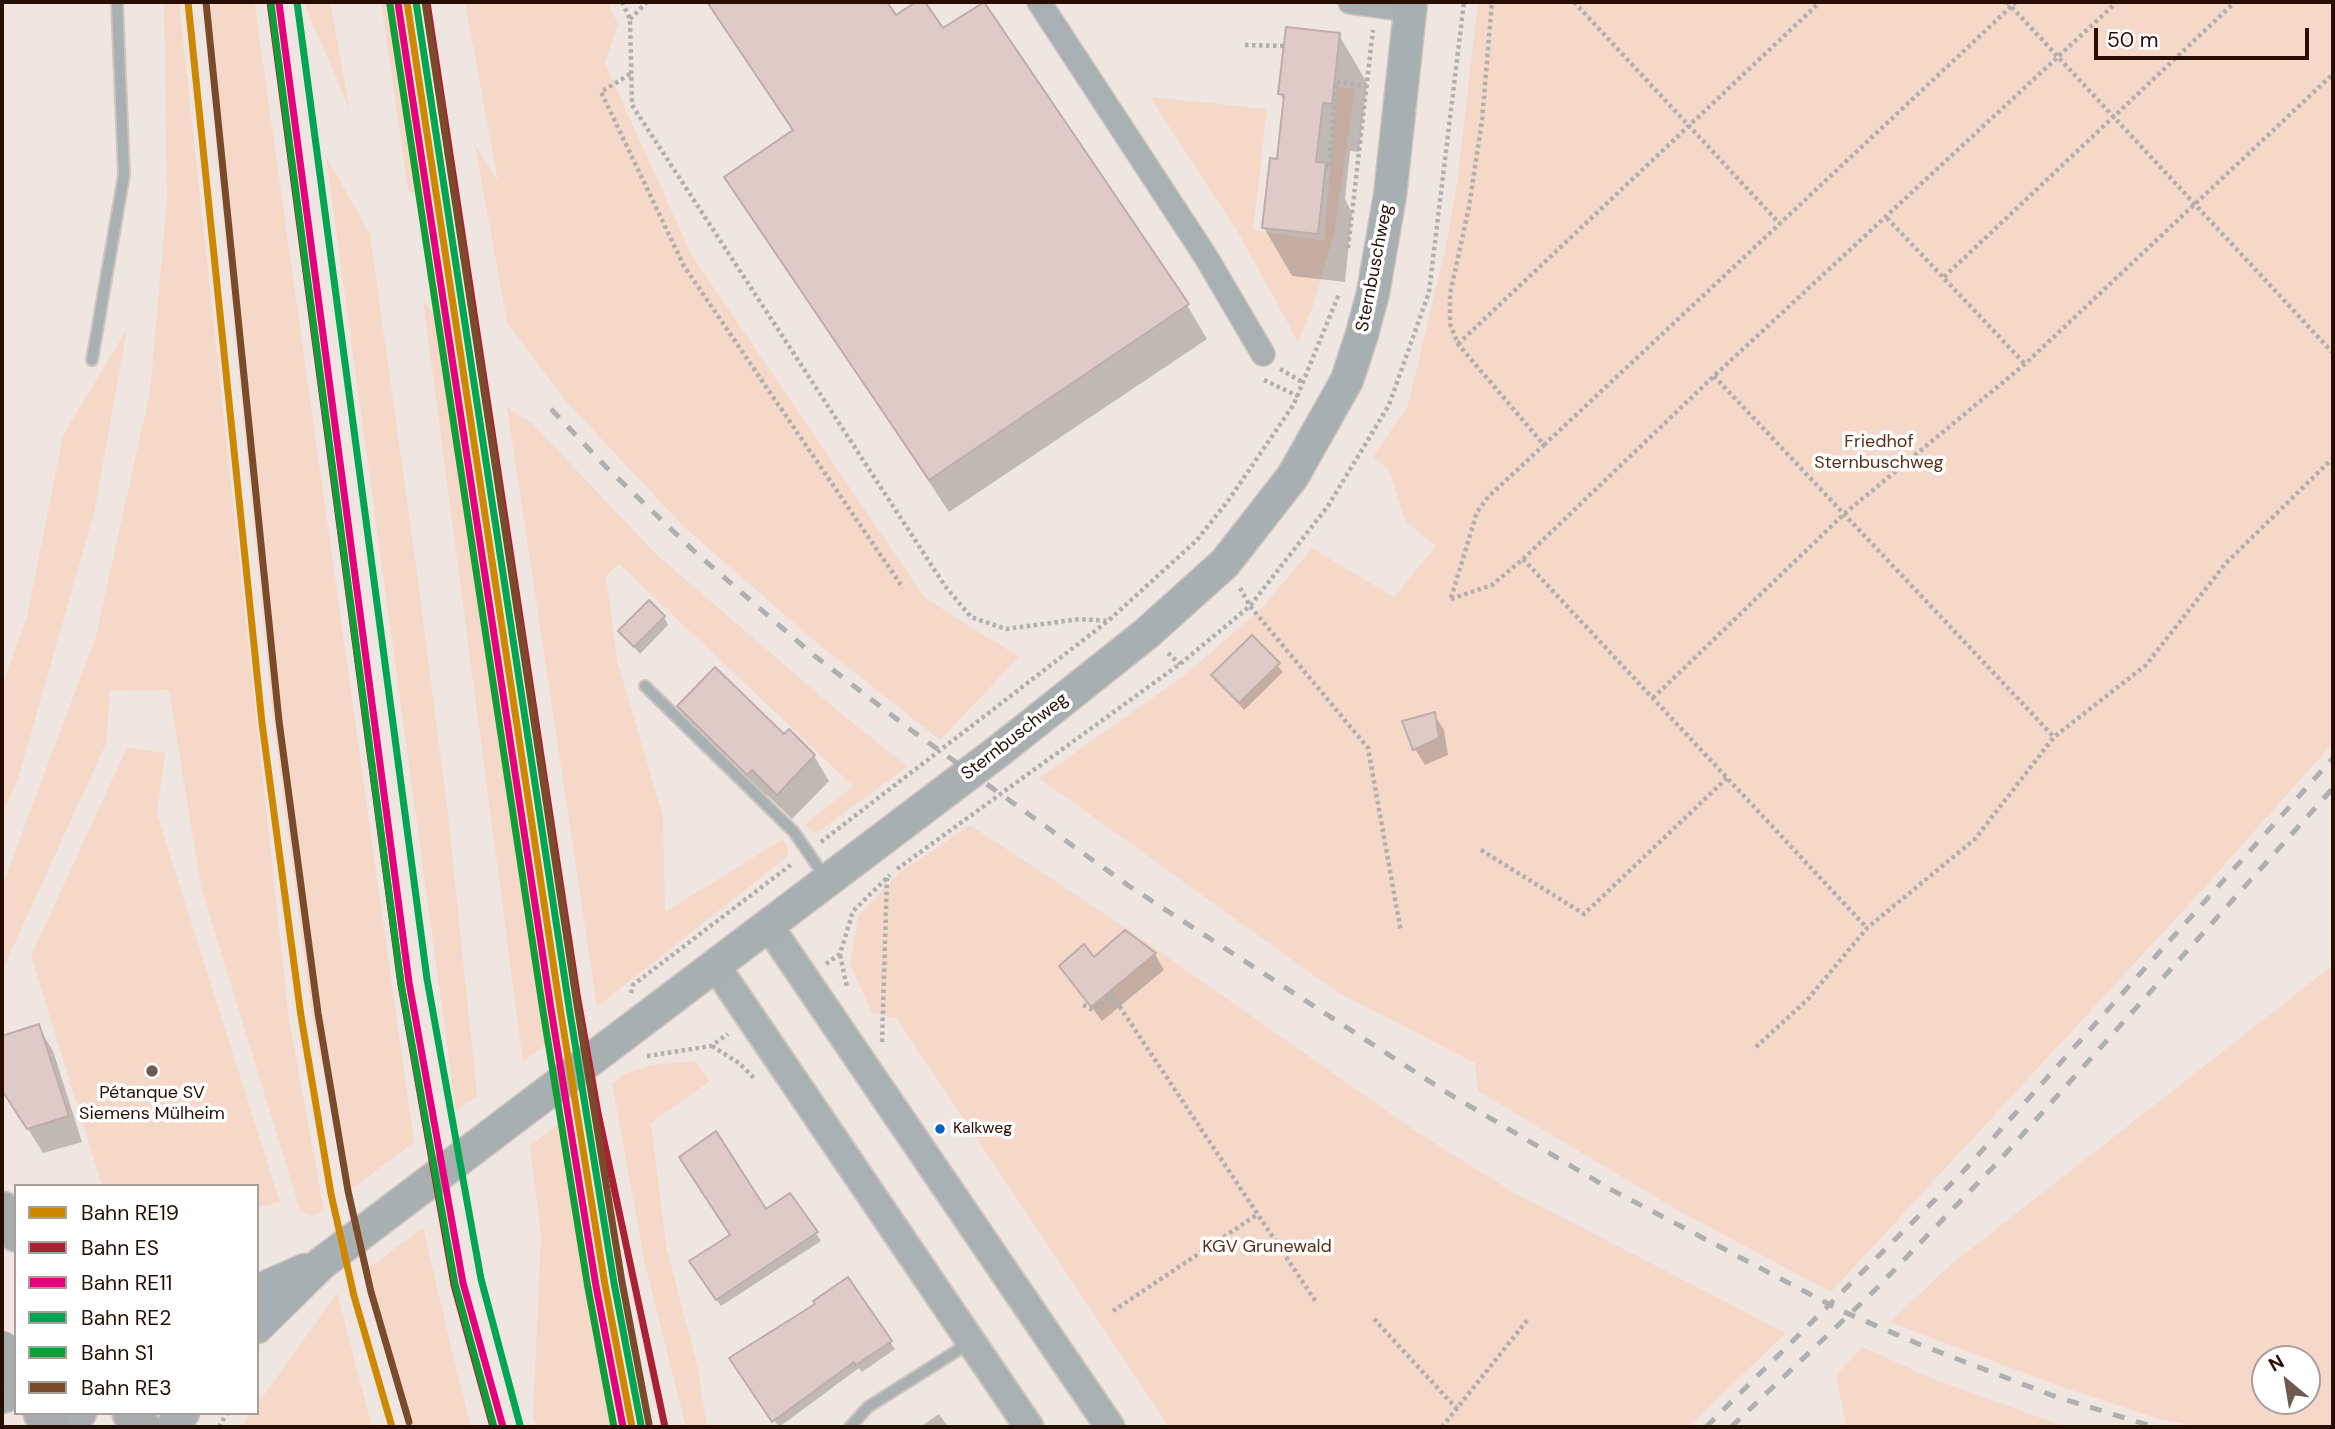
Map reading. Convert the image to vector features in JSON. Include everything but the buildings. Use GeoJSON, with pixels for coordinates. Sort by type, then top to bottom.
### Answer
{"type":"FeatureCollection","features":[{"type":"Feature","properties":{"kind":"highway"},"geometry":{"type":"LineString","coordinates":[[2,1210],[14,1229]]}},
{"type":"Feature","properties":{"kind":"highway"},"geometry":{"type":"LineString","coordinates":[[2,1350],[14,1369]]}},
{"type":"Feature","properties":{"kind":"main road","name":"Sternbuschweg"},"geometry":{"type":"LineString","coordinates":[[259,1325],[322,1263],[1000,750],[1146,634],[1225,564],[1293,476],[1347,380],[1363,334],[1390,195],[1410,6]]}},
{"type":"Feature","properties":{"kind":"main road","name":"Sternbuschweg"},"geometry":{"type":"LineString","coordinates":[[259,1290],[322,1263]]}},
{"type":"Feature","properties":{"kind":"street"},"geometry":{"type":"LineString","coordinates":[[1039,2],[1206,257],[1263,354]]}},
{"type":"Feature","properties":{"kind":"street","name":"Sternbuschweg"},"geometry":{"type":"LineString","coordinates":[[1350,2],[1410,6]]}},
{"type":"Feature","properties":{"kind":"street"},"geometry":{"type":"LineString","coordinates":[[768,925],[1110,1427]]}},
{"type":"Feature","properties":{"kind":"street"},"geometry":{"type":"LineString","coordinates":[[715,965],[1029,1427]]}},
{"type":"Feature","properties":{"kind":"lane"},"geometry":{"type":"LineString","coordinates":[[92,360],[124,174],[117,2]]}},
{"type":"Feature","properties":{"kind":"lane"},"geometry":{"type":"LineString","coordinates":[[645,686],[794,832],[828,881]]}},
{"type":"Feature","properties":{"kind":"lane"},"geometry":{"type":"LineString","coordinates":[[850,1427],[868,1407],[971,1342]]}},
{"type":"Feature","properties":{"kind":"path"},"geometry":{"type":"LineString","coordinates":[[622,2],[630,19],[632,105],[944,586],[971,617],[1006,629],[1080,619],[1108,621],[1146,634]]}},
{"type":"Feature","properties":{"kind":"path"},"geometry":{"type":"LineString","coordinates":[[630,19],[647,2]]}},
{"type":"Feature","properties":{"kind":"path"},"geometry":{"type":"LineString","coordinates":[[882,1042],[887,876],[1180,664],[1250,606],[1328,506],[1389,405],[1429,292],[1464,2]]}},
{"type":"Feature","properties":{"kind":"path"},"geometry":{"type":"LineString","coordinates":[[1492,2],[1480,132],[1469,207],[1450,295],[1450,324],[1458,344],[1544,445]]}},
{"type":"Feature","properties":{"kind":"path"},"geometry":{"type":"LineString","coordinates":[[1574,2],[1780,224]]}},
{"type":"Feature","properties":{"kind":"path"},"geometry":{"type":"LineString","coordinates":[[1458,344],[1820,2]]}},
{"type":"Feature","properties":{"kind":"path"},"geometry":{"type":"LineString","coordinates":[[2017,2],[2009,4],[1780,224],[1488,497],[1477,512],[1451,599],[1492,585],[1523,559],[1714,376],[2117,2]]}},
{"type":"Feature","properties":{"kind":"path"},"geometry":{"type":"LineString","coordinates":[[1944,278],[2235,2]]}},
{"type":"Feature","properties":{"kind":"path"},"geometry":{"type":"LineString","coordinates":[[2009,4],[2333,352]]}},
{"type":"Feature","properties":{"kind":"path"},"geometry":{"type":"LineString","coordinates":[[1346,257],[1376,5]]}},
{"type":"Feature","properties":{"kind":"path"},"geometry":{"type":"LineString","coordinates":[[1245,45],[1284,46]]}},
{"type":"Feature","properties":{"kind":"path"},"geometry":{"type":"LineString","coordinates":[[631,73],[601,93],[684,266],[903,588]]}},
{"type":"Feature","properties":{"kind":"path"},"geometry":{"type":"LineString","coordinates":[[1653,698],[1844,514],[2025,364],[2333,74]]}},
{"type":"Feature","properties":{"kind":"path"},"geometry":{"type":"LineString","coordinates":[[1325,167],[1329,168],[1336,82],[1367,86]]}},
{"type":"Feature","properties":{"kind":"path"},"geometry":{"type":"LineString","coordinates":[[1887,218],[2025,364]]}},
{"type":"Feature","properties":{"kind":"path"},"geometry":{"type":"LineString","coordinates":[[846,823],[1108,621],[1196,541],[1228,501],[1298,396],[1343,284]]}},
{"type":"Feature","properties":{"kind":"path"},"geometry":{"type":"LineString","coordinates":[[1283,371],[1304,383]]}},
{"type":"Feature","properties":{"kind":"path"},"geometry":{"type":"LineString","coordinates":[[1714,376],[2054,737]]}},
{"type":"Feature","properties":{"kind":"path"},"geometry":{"type":"LineString","coordinates":[[1259,378],[1298,396]]}},
{"type":"Feature","properties":{"kind":"path"},"geometry":{"type":"LineString","coordinates":[[1756,1047],[1808,999],[1867,928],[1975,839],[2054,737],[2146,665],[2226,563],[2333,458]]}},
{"type":"Feature","properties":{"kind":"path"},"geometry":{"type":"LineString","coordinates":[[1523,559],[1867,928]]}},
{"type":"Feature","properties":{"kind":"path"},"geometry":{"type":"LineString","coordinates":[[1225,564],[1250,606],[1368,748],[1401,932]]}},
{"type":"Feature","properties":{"kind":"path"},"geometry":{"type":"LineString","coordinates":[[1480,850],[1584,915],[1727,778]]}},
{"type":"Feature","properties":{"kind":"path"},"geometry":{"type":"LineString","coordinates":[[1083,1005],[1093,1010],[1112,995],[1316,1302]]}},
{"type":"Feature","properties":{"kind":"path"},"geometry":{"type":"LineString","coordinates":[[1113,1311],[1258,1214]]}},
{"type":"Feature","properties":{"kind":"path"},"geometry":{"type":"LineString","coordinates":[[1442,1427],[1529,1318]]}},
{"type":"Feature","properties":{"kind":"path"},"geometry":{"type":"LineString","coordinates":[[1374,1319],[1457,1409]]}},
{"type":"Feature","properties":{"kind":"green space"},"geometry":{"type":"Polygon","coordinates":[[[164,2],[179,2],[289,1020],[324,1210],[312,1217],[300,1210],[201,887],[169,690],[110,691],[106,744],[2,971],[2,886],[96,636],[150,392],[167,198],[164,2]]]}},
{"type":"Feature","properties":{"kind":"green space"},"geometry":{"type":"Polygon","coordinates":[[[202,2],[254,2],[255,6],[414,1142],[346,1193],[312,1014],[273,718],[202,2]]]}},
{"type":"Feature","properties":{"kind":"green space"},"geometry":{"type":"Polygon","coordinates":[[[305,2],[330,2],[350,110],[307,11],[305,2]]]}},
{"type":"Feature","properties":{"kind":"green space"},"geometry":{"type":"Polygon","coordinates":[[[381,2],[397,2],[431,210],[408,189],[381,2]]]}},
{"type":"Feature","properties":{"kind":"green space"},"geometry":{"type":"Polygon","coordinates":[[[465,2],[608,2],[618,24],[605,63],[691,254],[925,598],[1019,657],[940,740],[817,643],[683,526],[562,397],[507,322],[475,145],[498,182],[465,2]]]}},
{"type":"Feature","properties":{"kind":"green space","name":"Friedhof Sternbuschweg"},"geometry":{"type":"Polygon","coordinates":[[[1478,2],[2333,2],[2333,743],[2193,900],[1831,1292],[1677,1210],[1478,1091],[1475,1063],[1337,992],[1039,778],[1185,675],[1262,608],[1312,548],[1394,597],[1436,546],[1405,521],[1389,470],[1373,457],[1408,405],[1446,246],[1457,184],[1478,2]]]}},
{"type":"Feature","properties":{"kind":"green space"},"geometry":{"type":"Polygon","coordinates":[[[1337,87],[1355,89],[1334,234],[1313,306],[1298,342],[1239,234],[1150,97],[1267,109],[1253,230],[1324,241],[1337,87]]]}},
{"type":"Feature","properties":{"kind":"green space"},"geometry":{"type":"Polygon","coordinates":[[[326,156],[370,234],[417,573],[448,814],[477,1096],[456,1111],[326,156]]]}},
{"type":"Feature","properties":{"kind":"green space"},"geometry":{"type":"Polygon","coordinates":[[[423,300],[450,334],[553,1039],[523,1062],[423,300]]]}},
{"type":"Feature","properties":{"kind":"green space"},"geometry":{"type":"Polygon","coordinates":[[[127,329],[94,514],[17,782],[2,814],[2,685],[27,617],[63,435],[127,329]]]}},
{"type":"Feature","properties":{"kind":"green space"},"geometry":{"type":"Polygon","coordinates":[[[507,407],[533,424],[656,554],[845,717],[908,766],[817,833],[810,831],[804,825],[853,786],[619,564],[606,576],[617,660],[663,816],[665,912],[783,839],[788,849],[787,857],[597,1007],[507,407]]]}},
{"type":"Feature","properties":{"kind":"green space","name":"Pétanque SV Siemens Mülheim"},"geometry":{"type":"Polygon","coordinates":[[[127,747],[165,753],[157,814],[280,1202],[259,1207],[259,1184],[101,1184],[31,956],[127,747]]]}},
{"type":"Feature","properties":{"kind":"green space","name":"KGV Grunewald"},"geometry":{"type":"Polygon","coordinates":[[[970,825],[1129,930],[1417,1132],[1513,1192],[1786,1333],[1688,1427],[1169,1427],[896,1018],[872,1013],[850,964],[858,916],[899,873],[970,825]]]}},
{"type":"Feature","properties":{"kind":"green space"},"geometry":{"type":"Polygon","coordinates":[[[2333,965],[2333,1427],[2200,1427],[2156,1418],[2056,1385],[1890,1322],[1949,1266],[2333,965]]]}},
{"type":"Feature","properties":{"kind":"green space"},"geometry":{"type":"Polygon","coordinates":[[[695,1061],[710,1081],[651,1123],[666,1246],[697,1364],[707,1427],[686,1427],[645,1264],[612,1083],[624,1074],[651,1065],[695,1061]]]}},
{"type":"Feature","properties":{"kind":"green space"},"geometry":{"type":"Polygon","coordinates":[[[565,1119],[598,1351],[616,1427],[536,1427],[533,1416],[541,1234],[530,1146],[565,1119]]]}},
{"type":"Feature","properties":{"kind":"green space"},"geometry":{"type":"Polygon","coordinates":[[[423,1227],[471,1427],[413,1427],[365,1271],[423,1227]]]}},
{"type":"Feature","properties":{"kind":"green space"},"geometry":{"type":"Polygon","coordinates":[[[337,1293],[372,1427],[241,1427],[250,1415],[259,1415],[259,1402],[337,1293]]]}},
{"type":"Feature","properties":{"kind":"green space"},"geometry":{"type":"Polygon","coordinates":[[[1863,1347],[1931,1378],[2066,1427],[1846,1427],[1836,1375],[1863,1347]]]}},
{"type":"Feature","properties":{"kind":"railway"},"geometry":{"type":"LineString","coordinates":[[551,409],[606,467],[696,553],[811,653],[911,730],[1129,886],[1446,1092],[1610,1189],[1842,1311],[2051,1395],[2154,1427]]}},
{"type":"Feature","properties":{"kind":"railway"},"geometry":{"type":"LineString","coordinates":[[1706,1427],[1961,1174],[2333,758]]}},
{"type":"Feature","properties":{"kind":"railway"},"geometry":{"type":"LineString","coordinates":[[1731,1427],[1874,1291],[1998,1162],[2333,788]]}},
{"type":"Feature","properties":{"kind":"rail line","name":"RE19"},"geometry":{"type":"LineString","coordinates":[[188,2],[262,723],[301,1016],[331,1194],[354,1296],[392,1427]]}},
{"type":"Feature","properties":{"kind":"rail line","name":"RE3"},"geometry":{"type":"LineString","coordinates":[[206,2],[279,721],[318,1013],[348,1191],[371,1292],[409,1422]]}},
{"type":"Feature","properties":{"kind":"rail line","name":"ES"},"geometry":{"type":"LineString","coordinates":[[270,2],[401,985],[454,1285],[493,1427]]}},
{"type":"Feature","properties":{"kind":"rail line","name":"RE2"},"geometry":{"type":"LineString","coordinates":[[297,2],[427,979],[481,1279],[520,1425]]}},
{"type":"Feature","properties":{"kind":"rail line","name":"RE19"},"geometry":{"type":"LineString","coordinates":[[407,2],[560,1008],[605,1285],[632,1427]]}},
{"type":"Feature","properties":{"kind":"rail line","name":"RE2"},"geometry":{"type":"LineString","coordinates":[[416,2],[569,1007],[614,1283],[641,1425]]}},
{"type":"Feature","properties":{"kind":"rail line","name":"RE3"},"geometry":{"type":"LineString","coordinates":[[425,2],[577,1005],[622,1282],[649,1424]]}},
{"type":"Feature","properties":{"kind":"rail line","name":"ES"},"geometry":{"type":"LineString","coordinates":[[427,2],[577,994],[598,1113],[665,1427]]}},
{"type":"Feature","properties":{"kind":"rail line","name":"RE11"},"geometry":{"type":"LineString","coordinates":[[279,3],[409,982],[463,1283],[503,1427]]}},
{"type":"Feature","properties":{"kind":"rail line","name":"RE11"},"geometry":{"type":"LineString","coordinates":[[398,3],[551,1009],[596,1286],[623,1427]]}},
{"type":"Feature","properties":{"kind":"rail line","name":"S1"},"geometry":{"type":"LineString","coordinates":[[271,4],[401,983],[455,1284],[494,1427]]}},
{"type":"Feature","properties":{"kind":"rail line","name":"S1"},"geometry":{"type":"LineString","coordinates":[[390,5],[543,1011],[588,1288],[614,1427]]}},
{"type":"Feature","properties":{"kind":"place","name":"Pétanque SV Siemens Mülheim"},"geometry":{"type":"Point","coordinates":[152,1071]}},
{"type":"Feature","properties":{"kind":"place","name":"Kalkweg"},"geometry":{"type":"Point","coordinates":[940,1129]}}]}
